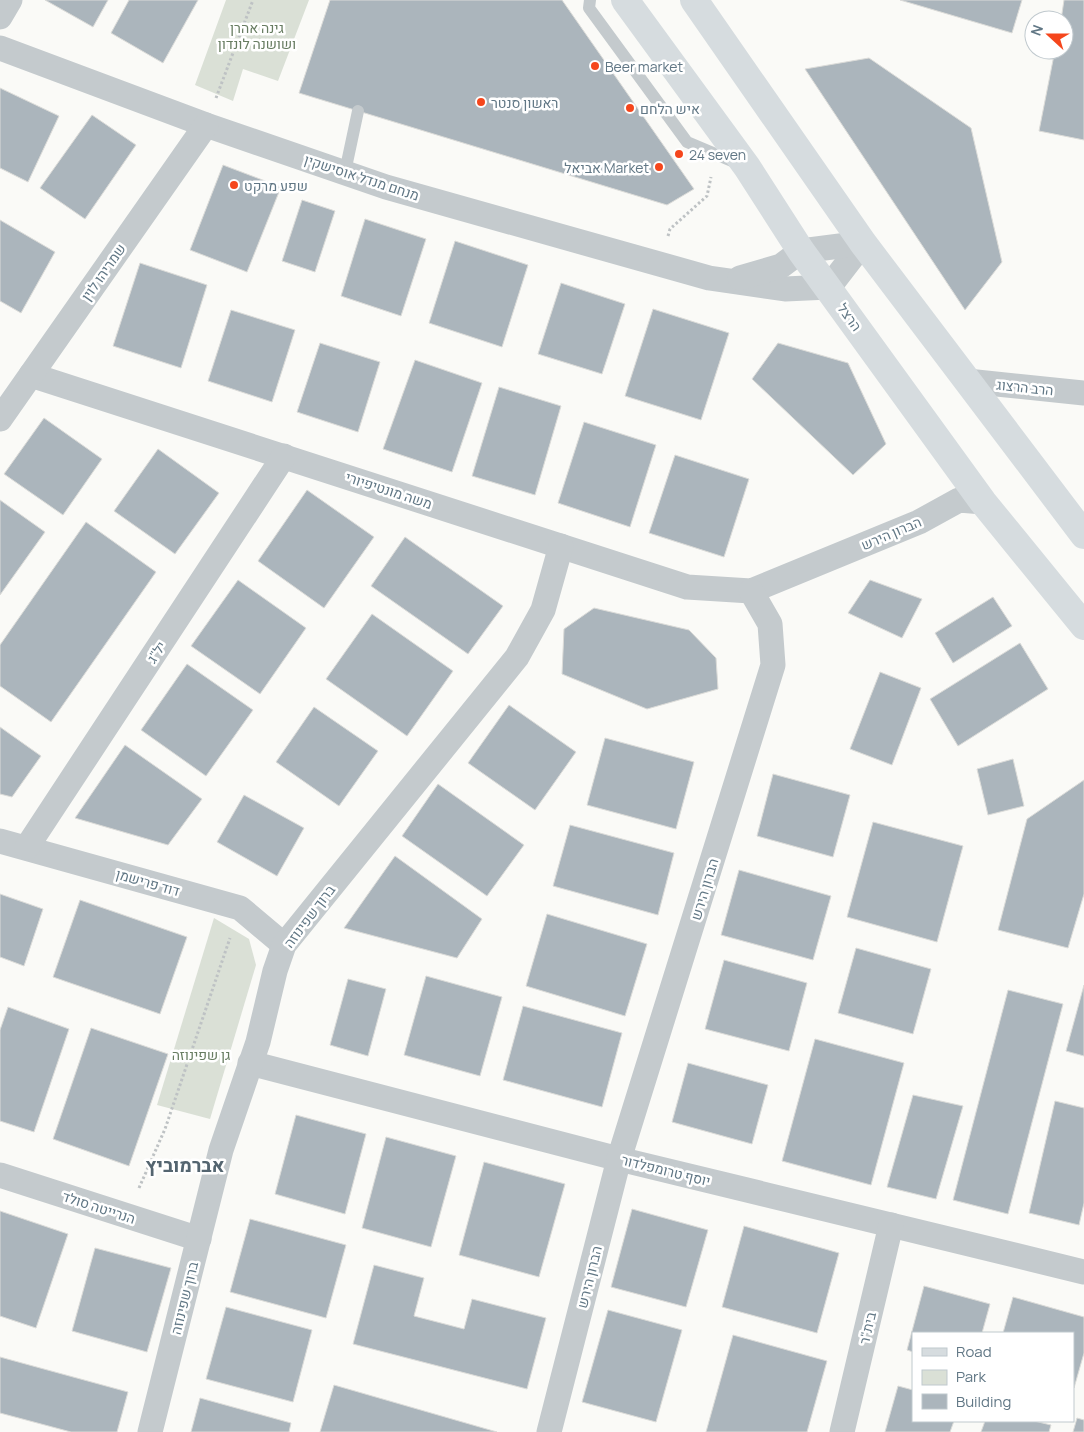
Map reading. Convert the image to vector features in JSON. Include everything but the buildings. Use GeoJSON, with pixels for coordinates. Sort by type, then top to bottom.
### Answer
{"type":"FeatureCollection","features":[{"type":"Feature","properties":{"kind":"main road","name":"הרצל"},"geometry":{"type":"LineString","coordinates":[[625,0],[748,167],[801,251],[829,287],[983,502],[1084,626]]}},
{"type":"Feature","properties":{"kind":"main road"},"geometry":{"type":"LineString","coordinates":[[694,0],[863,244],[1084,535]]}},
{"type":"Feature","properties":{"kind":"street"},"geometry":{"type":"LineString","coordinates":[[0,18],[10,0]]}},
{"type":"Feature","properties":{"kind":"street","name":"מנחם מנדל אוסישקין"},"geometry":{"type":"LineString","coordinates":[[0,48],[206,125],[386,187],[709,278],[785,289],[829,287]]}},
{"type":"Feature","properties":{"kind":"street","name":"שמריהו לוין"},"geometry":{"type":"LineString","coordinates":[[0,419],[206,125]]}},
{"type":"Feature","properties":{"kind":"street"},"geometry":{"type":"LineString","coordinates":[[801,251],[863,244]]}},
{"type":"Feature","properties":{"kind":"street"},"geometry":{"type":"LineString","coordinates":[[829,287],[863,244]]}},
{"type":"Feature","properties":{"kind":"street","name":"מנחם מנדל אוסישקין"},"geometry":{"type":"LineString","coordinates":[[733,280],[781,266],[801,251]]}},
{"type":"Feature","properties":{"kind":"street","name":"משה מונטיפיורי"},"geometry":{"type":"LineString","coordinates":[[31,375],[687,586],[751,591]]}},
{"type":"Feature","properties":{"kind":"street","name":"הרב הרצוג"},"geometry":{"type":"LineString","coordinates":[[967,381],[1084,393]]}},
{"type":"Feature","properties":{"kind":"street","name":"יל\"ג"},"geometry":{"type":"LineString","coordinates":[[27,848],[284,456]]}},
{"type":"Feature","properties":{"kind":"street","name":"הברון הירש"},"geometry":{"type":"LineString","coordinates":[[549,1432],[619,1159],[773,665],[770,624],[751,591],[919,522],[959,500],[983,502]]}},
{"type":"Feature","properties":{"kind":"street","name":"ברוך שפינוזה"},"geometry":{"type":"LineString","coordinates":[[150,1432],[222,1150],[258,1042],[275,971],[284,945],[516,657],[543,610],[561,546]]}},
{"type":"Feature","properties":{"kind":"street","name":"דוד פרישמן"},"geometry":{"type":"LineString","coordinates":[[0,840],[240,908],[284,945]]}},
{"type":"Feature","properties":{"kind":"street","name":"יוסף טרומפלדור"},"geometry":{"type":"LineString","coordinates":[[250,1063],[619,1159],[1084,1272]]}},
{"type":"Feature","properties":{"kind":"street","name":"הנרייטה סולד"},"geometry":{"type":"LineString","coordinates":[[0,1175],[199,1240]]}},
{"type":"Feature","properties":{"kind":"street","name":"בית\"ר"},"geometry":{"type":"LineString","coordinates":[[842,1432],[891,1224]]}},
{"type":"Feature","properties":{"kind":"lane"},"geometry":{"type":"LineString","coordinates":[[590,0],[589,8],[687,142],[748,167]]}},
{"type":"Feature","properties":{"kind":"lane"},"geometry":{"type":"LineString","coordinates":[[345,172],[358,111]]}},
{"type":"Feature","properties":{"kind":"path"},"geometry":{"type":"LineString","coordinates":[[206,125],[253,0]]}},
{"type":"Feature","properties":{"kind":"path"},"geometry":{"type":"LineString","coordinates":[[670,229],[706,196]]}},
{"type":"Feature","properties":{"kind":"path"},"geometry":{"type":"LineString","coordinates":[[126,1216],[165,1129],[240,908]]}},
{"type":"Feature","properties":{"kind":"green space","name":"גינה אהרן ושושנה לונדון"},"geometry":{"type":"Polygon","coordinates":[[[226,0],[309,0],[278,81],[243,69],[233,101],[195,85],[226,0]]]}},
{"type":"Feature","properties":{"kind":"green space","name":"גן שפינוזה"},"geometry":{"type":"Polygon","coordinates":[[[214,918],[249,939],[256,965],[210,1119],[157,1105],[214,918]]]}},
{"type":"Feature","properties":{"kind":"place","name":"Beer market"},"geometry":{"type":"Point","coordinates":[595,66]}},
{"type":"Feature","properties":{"kind":"place","name":"ראשון סנטר"},"geometry":{"type":"Point","coordinates":[481,102]}},
{"type":"Feature","properties":{"kind":"place","name":"איש הלחם"},"geometry":{"type":"Point","coordinates":[630,108]}},
{"type":"Feature","properties":{"kind":"place","name":"24 seven"},"geometry":{"type":"Point","coordinates":[679,154]}},
{"type":"Feature","properties":{"kind":"place","name":"אביאל Market"},"geometry":{"type":"Point","coordinates":[659,167]}},
{"type":"Feature","properties":{"kind":"place","name":"שפע מרקט"},"geometry":{"type":"Point","coordinates":[234,185]}},
{"type":"Feature","properties":{"kind":"district","name":"אברמוביץ"},"geometry":{"type":"Point","coordinates":[185,1165]}}]}
